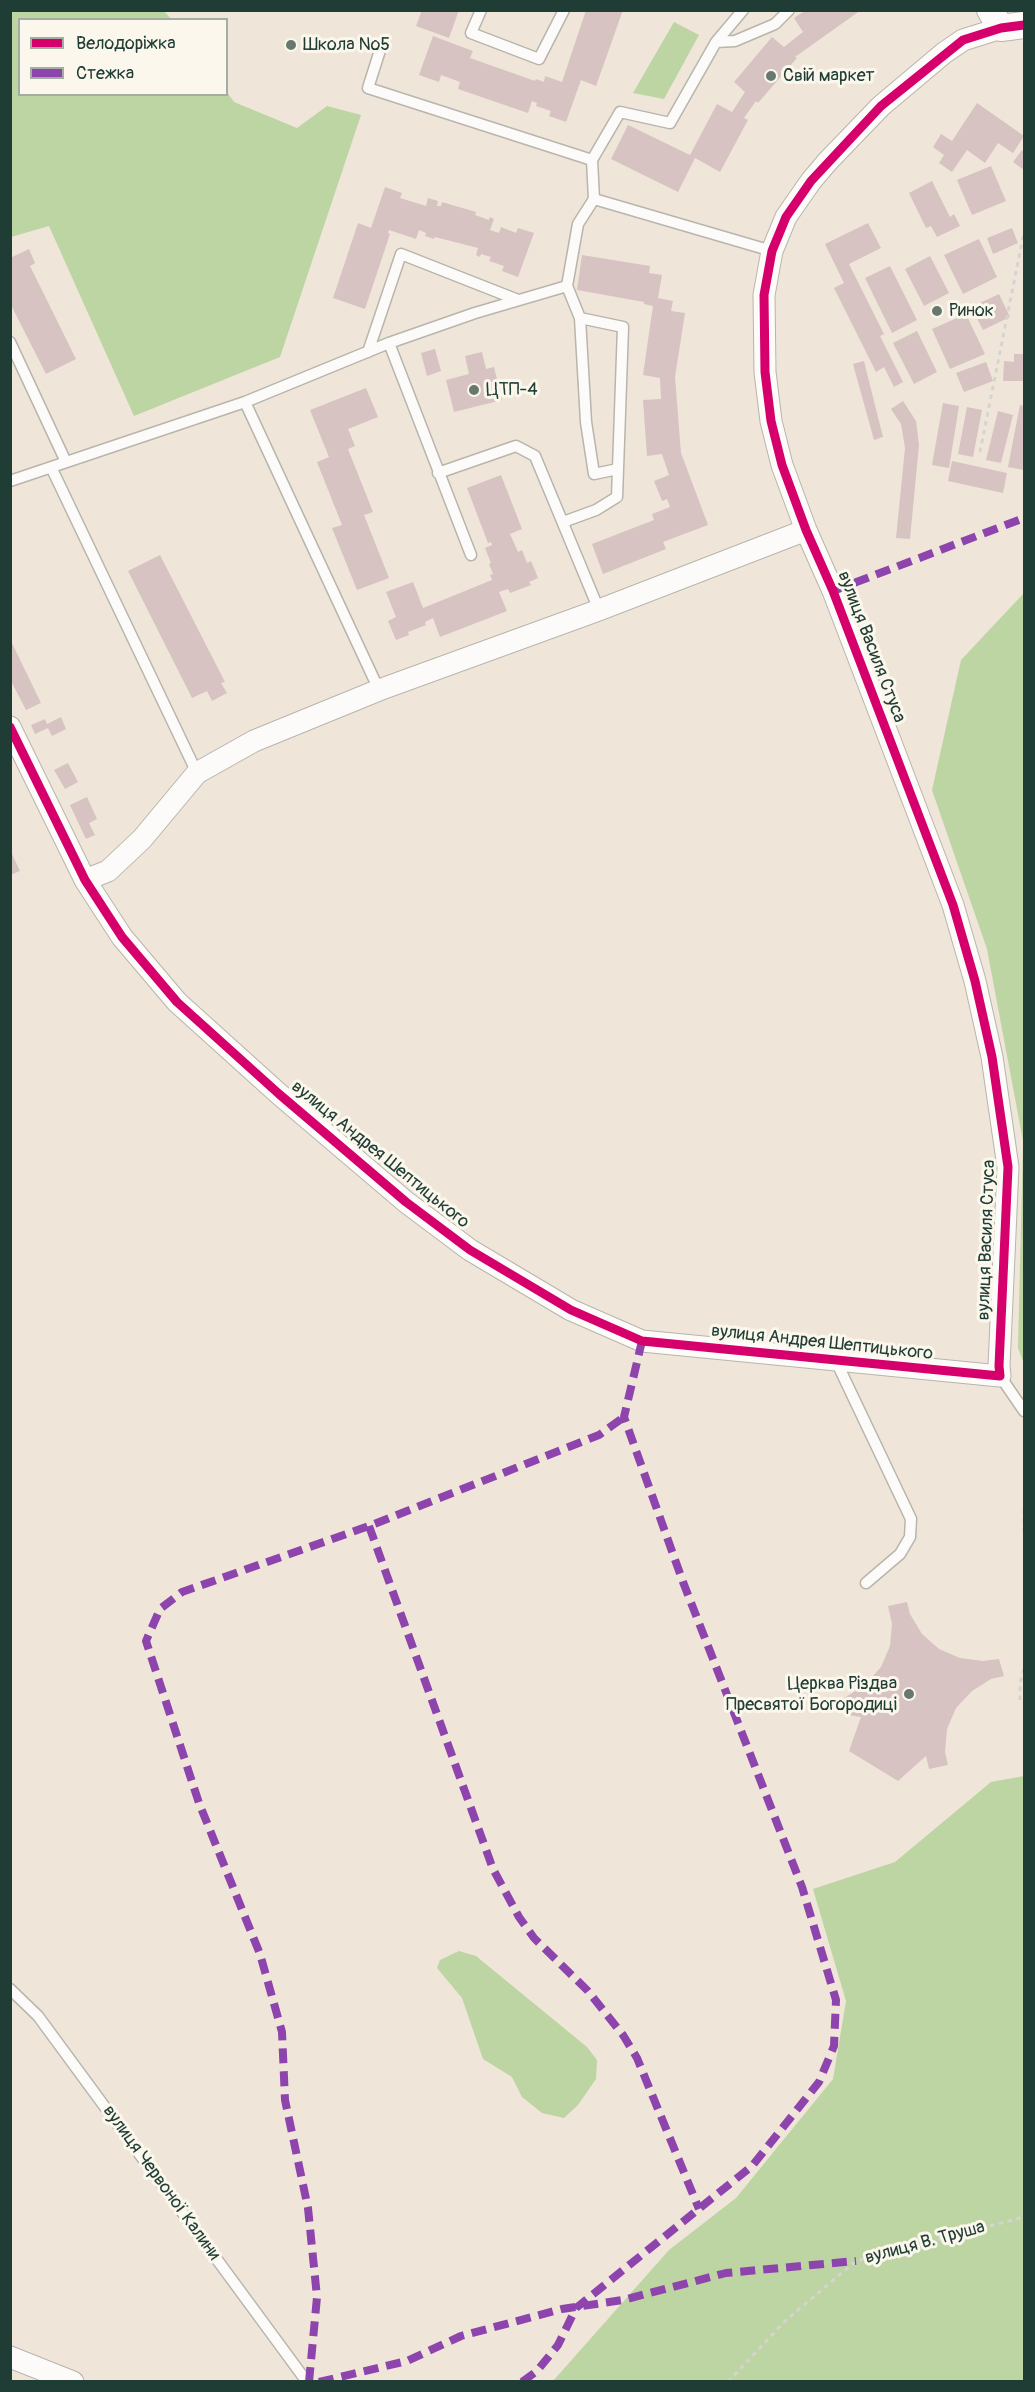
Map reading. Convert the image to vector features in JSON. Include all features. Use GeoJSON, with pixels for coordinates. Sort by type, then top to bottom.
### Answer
{"type":"FeatureCollection","features":[{"type":"Feature","properties":{"kind":"street","name":"вулиця Василя Стуса"},"geometry":{"type":"LineString","coordinates":[[1000,1376],[1008,1167],[992,1057],[978,992],[954,905],[782,465],[768,402],[765,372],[764,295],[772,251],[786,217],[811,181],[881,106],[963,40],[1005,21]]}},
{"type":"Feature","properties":{"kind":"street"},"geometry":{"type":"LineString","coordinates":[[85,880],[108,872],[142,839],[197,773],[254,741],[380,690],[600,610],[806,530]]}},
{"type":"Feature","properties":{"kind":"street","name":"вулиця Андрея Шептицького"},"geometry":{"type":"LineString","coordinates":[[10,727],[85,880],[122,937],[177,1002],[279,1094],[406,1202],[470,1250],[571,1310],[642,1341],[1000,1376]]}},
{"type":"Feature","properties":{"kind":"street"},"geometry":{"type":"LineString","coordinates":[[10,2357],[72,2382]]}},
{"type":"Feature","properties":{"kind":"lane"},"geometry":{"type":"LineString","coordinates":[[481,10],[471,33],[539,58],[564,10]]}},
{"type":"Feature","properties":{"kind":"lane"},"geometry":{"type":"LineString","coordinates":[[618,469],[594,474],[586,422],[580,318],[567,286],[578,224],[594,199],[592,160],[620,112],[670,123],[716,42],[743,10]]}},
{"type":"Feature","properties":{"kind":"lane"},"geometry":{"type":"LineString","coordinates":[[716,42],[735,41],[775,24],[789,10]]}},
{"type":"Feature","properties":{"kind":"lane"},"geometry":{"type":"LineString","coordinates":[[382,44],[368,88],[592,160]]}},
{"type":"Feature","properties":{"kind":"lane"},"geometry":{"type":"LineString","coordinates":[[594,199],[772,251]]}},
{"type":"Feature","properties":{"kind":"lane"},"geometry":{"type":"LineString","coordinates":[[368,352],[401,254],[518,300]]}},
{"type":"Feature","properties":{"kind":"lane"},"geometry":{"type":"LineString","coordinates":[[10,481],[245,402],[389,343],[475,313],[567,286]]}},
{"type":"Feature","properties":{"kind":"lane"},"geometry":{"type":"LineString","coordinates":[[562,522],[596,510],[617,497],[623,327],[580,318]]}},
{"type":"Feature","properties":{"kind":"lane"},"geometry":{"type":"LineString","coordinates":[[10,342],[66,462]]}},
{"type":"Feature","properties":{"kind":"lane"},"geometry":{"type":"LineString","coordinates":[[389,343],[471,555]]}},
{"type":"Feature","properties":{"kind":"lane"},"geometry":{"type":"LineString","coordinates":[[245,402],[380,690]]}},
{"type":"Feature","properties":{"kind":"lane"},"geometry":{"type":"LineString","coordinates":[[438,473],[516,446],[535,456],[600,610]]}},
{"type":"Feature","properties":{"kind":"lane"},"geometry":{"type":"LineString","coordinates":[[51,467],[197,773]]}},
{"type":"Feature","properties":{"kind":"lane"},"geometry":{"type":"LineString","coordinates":[[836,1361],[911,1519],[910,1537],[900,1554],[866,1583]]}},
{"type":"Feature","properties":{"kind":"lane"},"geometry":{"type":"LineString","coordinates":[[1000,1376],[1024,1411]]}},
{"type":"Feature","properties":{"kind":"lane","name":"вулиця Червоної Калини"},"geometry":{"type":"LineString","coordinates":[[10,1989],[38,2016],[306,2382]]}},
{"type":"Feature","properties":{"kind":"path"},"geometry":{"type":"LineString","coordinates":[[980,452],[1024,232]]}},
{"type":"Feature","properties":{"kind":"path"},"geometry":{"type":"LineString","coordinates":[[1024,1510],[1024,1534]]}},
{"type":"Feature","properties":{"kind":"path"},"geometry":{"type":"LineString","coordinates":[[1020,1700],[1020,1684],[1024,1669]]}},
{"type":"Feature","properties":{"kind":"green space"},"geometry":{"type":"Polygon","coordinates":[[[11,10],[164,11],[170,18],[18,18],[18,96],[228,96],[228,93],[234,102],[297,128],[327,106],[361,115],[280,357],[134,416],[49,226],[11,237],[11,10]]]}},
{"type":"Feature","properties":{"kind":"green space"},"geometry":{"type":"Polygon","coordinates":[[[674,22],[699,35],[664,99],[633,93],[674,22]]]}},
{"type":"Feature","properties":{"kind":"green space"},"geometry":{"type":"Polygon","coordinates":[[[1024,593],[1024,1364],[1018,1348],[1023,1141],[987,949],[932,790],[961,660],[1024,593]]]}},
{"type":"Feature","properties":{"kind":"green space"},"geometry":{"type":"Polygon","coordinates":[[[1024,1776],[1024,2381],[553,2381],[669,2250],[736,2198],[833,2079],[846,2001],[813,1889],[895,1862],[991,1782],[1024,1776]]]}},
{"type":"Feature","properties":{"kind":"green space"},"geometry":{"type":"Polygon","coordinates":[[[459,1951],[476,1956],[587,2047],[597,2060],[596,2079],[578,2105],[564,2118],[542,2113],[522,2097],[512,2077],[483,2059],[462,1998],[437,1968],[440,1960],[459,1951]]]}},
{"type":"Feature","properties":{"kind":"building"},"geometry":{"type":"Polygon","coordinates":[[[422,10],[459,10],[449,38],[416,26],[422,10]]]}},
{"type":"Feature","properties":{"kind":"building"},"geometry":{"type":"Polygon","coordinates":[[[586,10],[623,10],[596,86],[581,80],[566,122],[549,116],[551,111],[536,106],[537,103],[532,101],[528,113],[458,89],[460,82],[441,75],[439,82],[419,75],[433,36],[473,51],[470,58],[535,81],[536,79],[544,82],[545,76],[562,82],[586,10]]]}},
{"type":"Feature","properties":{"kind":"building"},"geometry":{"type":"Polygon","coordinates":[[[806,10],[861,10],[795,57],[797,58],[758,103],[756,101],[744,118],[748,120],[720,172],[695,158],[678,192],[611,159],[628,125],[690,155],[717,104],[732,112],[745,92],[734,82],[772,37],[784,47],[803,32],[794,18],[806,10]]]}},
{"type":"Feature","properties":{"kind":"building"},"geometry":{"type":"Polygon","coordinates":[[[977,103],[1024,136],[1013,153],[998,143],[985,163],[967,150],[952,172],[939,163],[944,155],[933,147],[941,134],[952,141],[977,103]]]}},
{"type":"Feature","properties":{"kind":"building"},"geometry":{"type":"Polygon","coordinates":[[[1022,150],[1024,152],[1024,170],[1013,162],[1022,150]]]}},
{"type":"Feature","properties":{"kind":"building"},"geometry":{"type":"Polygon","coordinates":[[[991,166],[1006,201],[972,215],[957,180],[991,166]]]}},
{"type":"Feature","properties":{"kind":"building"},"geometry":{"type":"Polygon","coordinates":[[[932,181],[950,217],[954,214],[960,226],[937,237],[931,226],[926,228],[909,193],[932,181]]]}},
{"type":"Feature","properties":{"kind":"building"},"geometry":{"type":"Polygon","coordinates":[[[385,187],[402,193],[400,198],[426,206],[428,198],[438,201],[437,206],[441,206],[442,202],[476,212],[475,215],[489,220],[490,217],[494,219],[490,230],[499,233],[501,227],[516,233],[518,228],[534,233],[518,277],[502,271],[504,266],[489,261],[491,257],[476,255],[478,248],[435,237],[434,239],[425,236],[426,233],[419,230],[416,239],[389,230],[390,234],[365,309],[333,298],[358,223],[371,228],[385,187]]]}},
{"type":"Feature","properties":{"kind":"building"},"geometry":{"type":"Polygon","coordinates":[[[868,223],[881,248],[849,264],[884,334],[880,336],[903,382],[894,387],[884,367],[876,372],[834,288],[844,283],[825,244],[868,223]]]}},
{"type":"Feature","properties":{"kind":"building"},"geometry":{"type":"Polygon","coordinates":[[[1012,228],[1018,243],[993,254],[987,238],[1012,228]]]}},
{"type":"Feature","properties":{"kind":"building"},"geometry":{"type":"Polygon","coordinates":[[[979,239],[997,277],[963,294],[944,255],[979,239]]]}},
{"type":"Feature","properties":{"kind":"building"},"geometry":{"type":"Polygon","coordinates":[[[29,249],[35,263],[30,266],[76,359],[46,374],[10,303],[10,258],[29,249]]]}},
{"type":"Feature","properties":{"kind":"building"},"geometry":{"type":"Polygon","coordinates":[[[582,255],[650,266],[649,273],[662,275],[658,298],[673,301],[671,311],[685,313],[675,377],[681,453],[708,525],[663,542],[666,549],[603,574],[592,544],[654,520],[652,514],[670,507],[667,499],[662,501],[654,481],[669,475],[662,454],[647,456],[643,400],[661,399],[660,378],[643,375],[653,306],[644,304],[644,302],[577,290],[582,255]]]}},
{"type":"Feature","properties":{"kind":"building"},"geometry":{"type":"Polygon","coordinates":[[[930,256],[949,293],[924,306],[905,269],[930,256]]]}},
{"type":"Feature","properties":{"kind":"building"},"geometry":{"type":"Polygon","coordinates":[[[890,266],[917,320],[892,333],[865,278],[890,266]]]}},
{"type":"Feature","properties":{"kind":"building"},"geometry":{"type":"Polygon","coordinates":[[[999,294],[1010,317],[983,330],[971,307],[999,294]]]}},
{"type":"Feature","properties":{"kind":"building"},"geometry":{"type":"Polygon","coordinates":[[[966,314],[985,354],[950,369],[932,329],[966,314]]]}},
{"type":"Feature","properties":{"kind":"building"},"geometry":{"type":"Polygon","coordinates":[[[917,331],[937,372],[914,384],[893,343],[917,331]]]}},
{"type":"Feature","properties":{"kind":"building"},"geometry":{"type":"Polygon","coordinates":[[[435,349],[441,371],[427,376],[421,353],[435,349]]]}},
{"type":"Feature","properties":{"kind":"building","name":"ЦТП-4"},"geometry":{"type":"Polygon","coordinates":[[[482,352],[486,369],[494,367],[502,400],[454,412],[446,380],[469,374],[465,356],[482,352]]]}},
{"type":"Feature","properties":{"kind":"building"},"geometry":{"type":"Polygon","coordinates":[[[1014,354],[1024,354],[1024,381],[1003,381],[1004,361],[1014,362],[1014,354]]]}},
{"type":"Feature","properties":{"kind":"building"},"geometry":{"type":"Polygon","coordinates":[[[864,361],[883,437],[874,440],[853,364],[864,361]]]}},
{"type":"Feature","properties":{"kind":"building"},"geometry":{"type":"Polygon","coordinates":[[[986,362],[993,381],[964,392],[956,373],[986,362]]]}},
{"type":"Feature","properties":{"kind":"building"},"geometry":{"type":"Polygon","coordinates":[[[366,388],[378,417],[348,429],[355,446],[348,449],[373,512],[364,515],[389,578],[357,590],[332,528],[342,525],[317,462],[329,457],[310,410],[366,388]]]}},
{"type":"Feature","properties":{"kind":"building"},"geometry":{"type":"Polygon","coordinates":[[[903,401],[916,421],[919,445],[910,539],[896,538],[905,448],[901,424],[891,409],[903,401]]]}},
{"type":"Feature","properties":{"kind":"building"},"geometry":{"type":"Polygon","coordinates":[[[943,403],[959,406],[949,468],[932,465],[943,403]]]}},
{"type":"Feature","properties":{"kind":"building"},"geometry":{"type":"Polygon","coordinates":[[[1020,405],[1024,406],[1024,470],[1008,467],[1020,405]]]}},
{"type":"Feature","properties":{"kind":"building"},"geometry":{"type":"Polygon","coordinates":[[[967,407],[982,410],[973,457],[958,454],[967,407]]]}},
{"type":"Feature","properties":{"kind":"building"},"geometry":{"type":"Polygon","coordinates":[[[998,411],[1013,415],[1001,463],[986,460],[998,411]]]}},
{"type":"Feature","properties":{"kind":"building"},"geometry":{"type":"Polygon","coordinates":[[[952,461],[1007,473],[1003,493],[948,481],[952,461]]]}},
{"type":"Feature","properties":{"kind":"building"},"geometry":{"type":"Polygon","coordinates":[[[501,475],[522,529],[510,534],[518,552],[522,550],[527,563],[531,561],[538,578],[529,582],[531,585],[510,593],[508,589],[499,592],[507,611],[440,637],[433,618],[425,622],[426,625],[396,640],[388,621],[396,617],[386,592],[413,582],[423,608],[492,580],[490,575],[493,574],[489,564],[491,563],[485,548],[492,545],[491,542],[488,543],[467,488],[501,475]]]}},
{"type":"Feature","properties":{"kind":"building"},"geometry":{"type":"Polygon","coordinates":[[[160,555],[225,682],[221,683],[227,693],[212,701],[207,691],[192,698],[128,571],[160,555]]]}},
{"type":"Feature","properties":{"kind":"building"},"geometry":{"type":"Polygon","coordinates":[[[10,639],[41,703],[26,710],[10,679],[10,639]]]}},
{"type":"Feature","properties":{"kind":"building"},"geometry":{"type":"Polygon","coordinates":[[[61,717],[66,729],[52,736],[48,728],[35,734],[31,725],[45,719],[47,724],[61,717]]]}},
{"type":"Feature","properties":{"kind":"building"},"geometry":{"type":"Polygon","coordinates":[[[68,763],[78,782],[65,789],[54,770],[68,763]]]}},
{"type":"Feature","properties":{"kind":"building"},"geometry":{"type":"Polygon","coordinates":[[[87,797],[97,819],[89,823],[95,835],[86,839],[70,805],[87,797]]]}},
{"type":"Feature","properties":{"kind":"building"},"geometry":{"type":"Polygon","coordinates":[[[10,850],[20,871],[10,875],[10,850]]]}},
{"type":"Feature","properties":{"kind":"building","name":"Церква Різдва Пресвятої Богородиці"},"geometry":{"type":"Polygon","coordinates":[[[907,1602],[910,1614],[922,1634],[939,1649],[960,1658],[983,1661],[999,1659],[1004,1676],[991,1679],[972,1691],[956,1708],[947,1729],[945,1752],[948,1765],[929,1769],[926,1756],[898,1781],[849,1751],[861,1717],[848,1715],[844,1698],[865,1685],[881,1667],[890,1646],[892,1624],[888,1606],[907,1602]]]}},
{"type":"Feature","properties":{"kind":"marked path"},"geometry":{"type":"LineString","coordinates":[[833,591],[1024,518]]}},
{"type":"Feature","properties":{"kind":"marked path"},"geometry":{"type":"LineString","coordinates":[[522,2382],[537,2371],[558,2345],[576,2308],[752,2166],[819,2082],[834,2046],[836,2000],[802,1887],[683,1582],[624,1417],[642,1341]]}},
{"type":"Feature","properties":{"kind":"marked path"},"geometry":{"type":"LineString","coordinates":[[309,2382],[317,2297],[308,2208],[285,2100],[282,2032],[260,1954],[199,1803],[146,1641],[160,1609],[182,1592],[369,1526],[599,1435],[624,1417]]}},
{"type":"Feature","properties":{"kind":"marked path"},"geometry":{"type":"LineString","coordinates":[[369,1526],[493,1869],[519,1917],[534,1938],[588,1991],[623,2035],[637,2058],[699,2209]]}},
{"type":"Feature","properties":{"kind":"marked path"},"geometry":{"type":"LineString","coordinates":[[319,2382],[407,2361],[461,2336],[562,2309],[623,2300],[726,2273],[856,2261]]}},
{"type":"Feature","properties":{"kind":"cycle path"},"geometry":{"type":"LineString","coordinates":[[10,727],[85,880],[122,937],[177,1002],[279,1094],[406,1202],[470,1250],[571,1310],[642,1341],[1000,1376],[1008,1167],[992,1057],[975,981],[953,905],[833,591],[806,530],[782,465],[771,421],[765,372],[764,295],[772,251],[786,217],[811,181],[881,106],[963,40],[1001,28],[1024,25]]}},
{"type":"Feature","properties":{"kind":"place","name":"Школа №5"},"geometry":{"type":"Point","coordinates":[291,45]}},
{"type":"Feature","properties":{"kind":"place","name":"Свiй маркет"},"geometry":{"type":"Point","coordinates":[771,76]}},
{"type":"Feature","properties":{"kind":"place","name":"Ринок"},"geometry":{"type":"Point","coordinates":[937,311]}},
{"type":"Feature","properties":{"kind":"place","name":"ЦТП-4"},"geometry":{"type":"Point","coordinates":[474,390]}},
{"type":"Feature","properties":{"kind":"place","name":"Церква Різдва Пресвятої Богородиці"},"geometry":{"type":"Point","coordinates":[909,1694]}}]}
